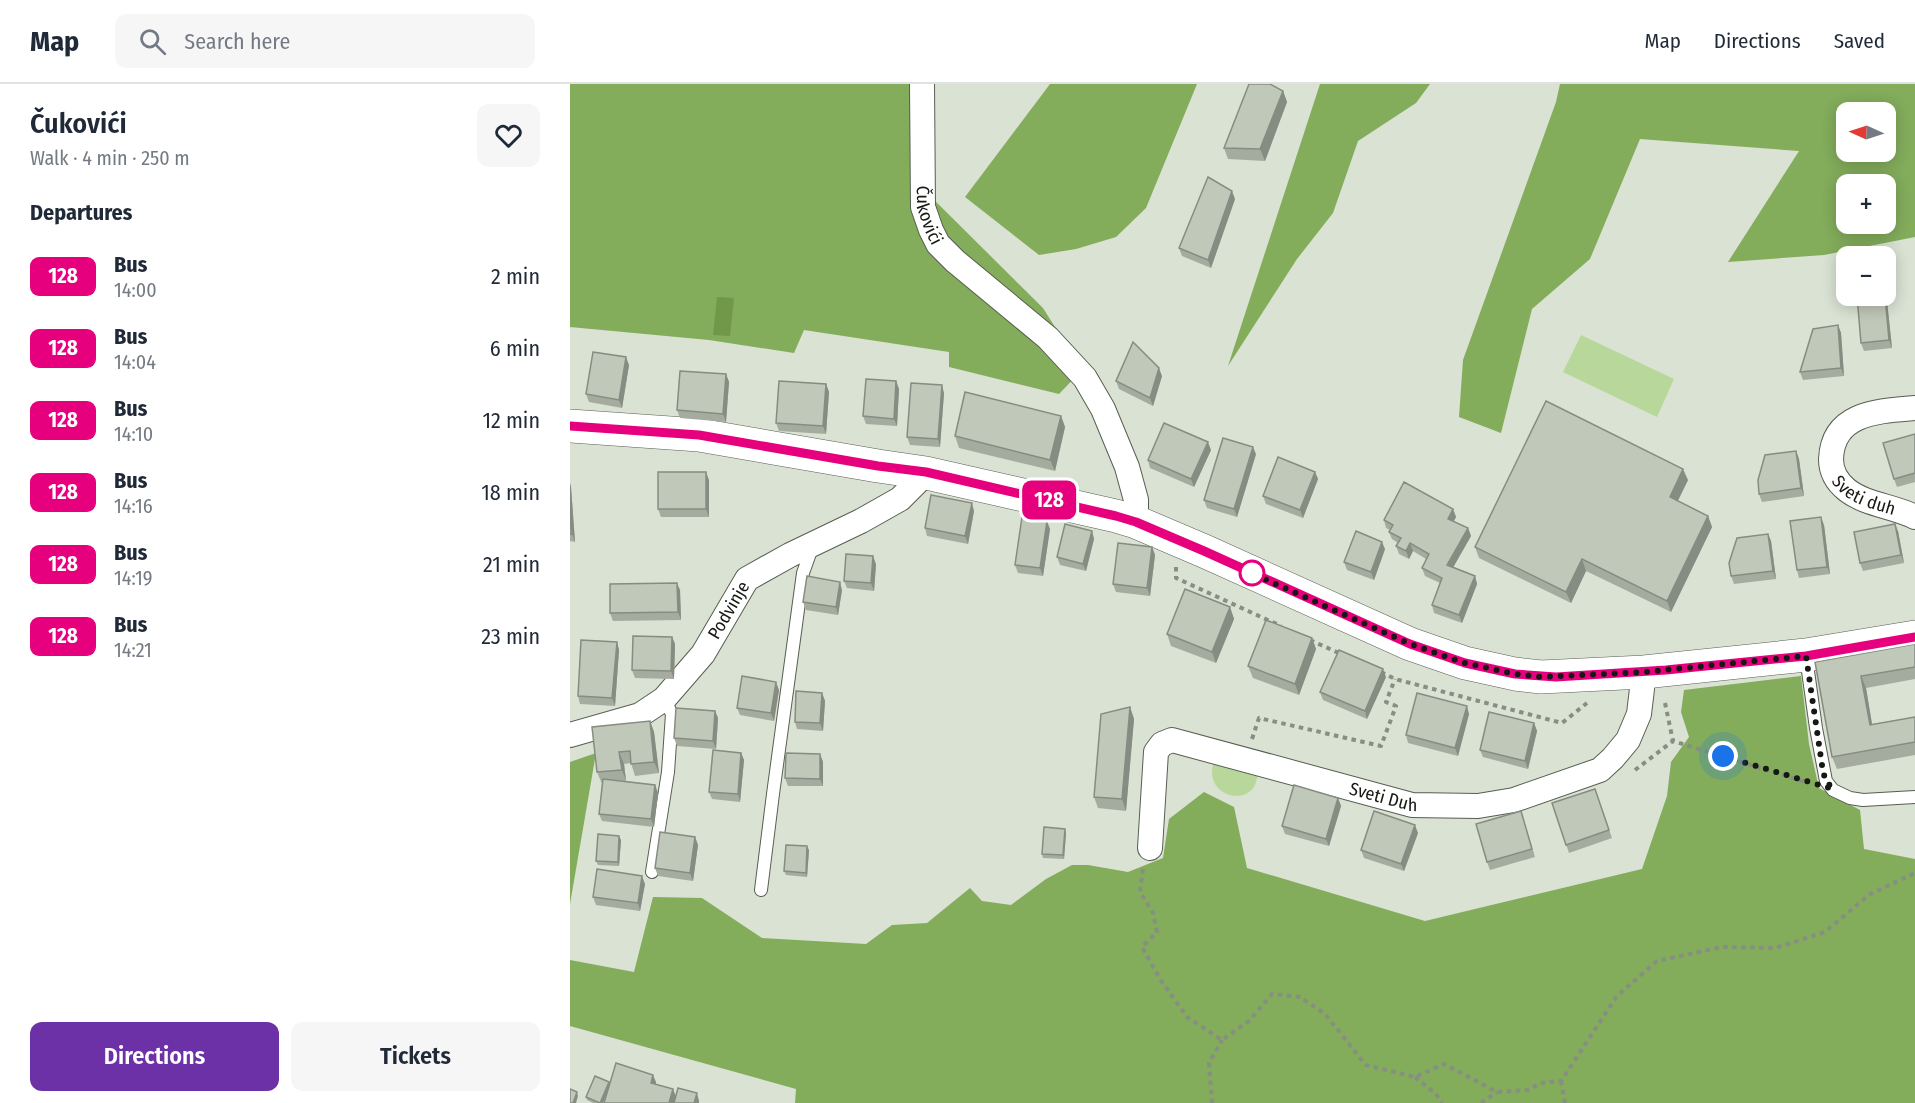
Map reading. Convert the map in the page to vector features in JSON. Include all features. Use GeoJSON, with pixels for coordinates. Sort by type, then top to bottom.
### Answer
{"type":"FeatureCollection","features":[{"type":"Feature","properties":{"kind":"main road"},"geometry":{"type":"LineString","coordinates":[[570,426],[699,435],[878,466],[926,472],[1136,522],[1410,644],[1465,663],[1505,672],[1541,677],[1644,672],[1806,656],[1915,637]]}},
{"type":"Feature","properties":{"kind":"street","name":"Čukovići"},"geometry":{"type":"LineString","coordinates":[[922,84],[923,207],[931,230],[938,244],[955,261],[1048,338],[1085,378],[1103,409],[1127,467],[1136,500],[1136,522]]}},
{"type":"Feature","properties":{"kind":"street","name":"Sveti duh"},"geometry":{"type":"LineString","coordinates":[[1915,408],[1868,414],[1845,425],[1836,437],[1831,463],[1833,474],[1849,492],[1915,517]]}},
{"type":"Feature","properties":{"kind":"street","name":"Podvinje"},"geometry":{"type":"LineString","coordinates":[[570,735],[640,715],[664,699],[703,654],[747,579],[900,499],[926,472]]}},
{"type":"Feature","properties":{"kind":"street","name":"Sveti Duh"},"geometry":{"type":"LineString","coordinates":[[1150,848],[1156,752],[1162,744],[1172,740],[1412,805],[1478,806],[1514,800],[1600,770],[1628,740],[1639,714],[1644,672]]}},
{"type":"Feature","properties":{"kind":"lane"},"geometry":{"type":"LineString","coordinates":[[761,890],[803,573],[813,544]]}},
{"type":"Feature","properties":{"kind":"lane"},"geometry":{"type":"LineString","coordinates":[[1806,656],[1826,781],[1833,789],[1850,798],[1863,800],[1915,797]]}},
{"type":"Feature","properties":{"kind":"lane"},"geometry":{"type":"LineString","coordinates":[[652,872],[668,772],[672,714],[664,699]]}},
{"type":"Feature","properties":{"kind":"path"},"geometry":{"type":"LineString","coordinates":[[1246,760],[1259,718],[1381,746],[1396,706],[1386,702],[1395,679]]}},
{"type":"Feature","properties":{"kind":"path"},"geometry":{"type":"LineString","coordinates":[[1665,701],[1673,741]]}},
{"type":"Feature","properties":{"kind":"path"},"geometry":{"type":"LineString","coordinates":[[1673,741],[1833,789]]}},
{"type":"Feature","properties":{"kind":"path"},"geometry":{"type":"LineString","coordinates":[[1627,777],[1673,741]]}},
{"type":"Feature","properties":{"kind":"path"},"geometry":{"type":"LineString","coordinates":[[1150,848],[1142,873],[1140,892],[1153,913],[1157,932],[1142,947],[1160,979],[1187,1017],[1222,1040]]}},
{"type":"Feature","properties":{"kind":"path"},"geometry":{"type":"LineString","coordinates":[[1565,1103],[1561,1081],[1617,996],[1657,961],[1722,947],[1775,948],[1825,932],[1870,894],[1915,873]]}},
{"type":"Feature","properties":{"kind":"path"},"geometry":{"type":"LineString","coordinates":[[1212,1103],[1209,1063],[1222,1040],[1249,1021],[1272,994],[1300,997],[1326,1014],[1366,1065],[1415,1077],[1436,1094],[1442,1103]]}},
{"type":"Feature","properties":{"kind":"path"},"geometry":{"type":"LineString","coordinates":[[1415,1077],[1444,1064],[1497,1092]]}},
{"type":"Feature","properties":{"kind":"path"},"geometry":{"type":"LineString","coordinates":[[1480,1103],[1497,1092],[1528,1090],[1540,1083],[1561,1081]]}},
{"type":"Feature","properties":{"kind":"shaded area"},"geometry":{"type":"Polygon","coordinates":[[[570,84],[919,84],[915,181],[1043,308],[1082,370],[1059,394],[949,367],[949,352],[804,330],[794,353],[709,340],[570,327],[570,84]]]}},
{"type":"Feature","properties":{"kind":"shaded area"},"geometry":{"type":"Polygon","coordinates":[[[1050,84],[1197,84],[1146,208],[1116,237],[1076,249],[1039,255],[965,197],[1050,84]]]}},
{"type":"Feature","properties":{"kind":"shaded area"},"geometry":{"type":"Polygon","coordinates":[[[1320,84],[1430,84],[1416,103],[1358,141],[1333,213],[1297,259],[1228,366],[1320,84]]]}},
{"type":"Feature","properties":{"kind":"shaded area"},"geometry":{"type":"Polygon","coordinates":[[[1560,84],[1915,84],[1915,237],[1870,246],[1836,246],[1836,253],[1824,255],[1728,262],[1799,151],[1640,139],[1590,259],[1532,309],[1501,433],[1459,417],[1463,360],[1556,102],[1560,84]]]}},
{"type":"Feature","properties":{"kind":"shaded area"},"geometry":{"type":"Polygon","coordinates":[[[717,297],[734,298],[730,336],[713,335],[717,297]]]}},
{"type":"Feature","properties":{"kind":"shaded area"},"geometry":{"type":"Polygon","coordinates":[[[1581,335],[1674,379],[1657,417],[1563,372],[1581,335]]]}},
{"type":"Feature","properties":{"kind":"shaded area"},"geometry":{"type":"Polygon","coordinates":[[[1801,676],[1809,744],[1819,788],[1860,810],[1864,849],[1915,859],[1915,1103],[795,1103],[796,1089],[570,1026],[570,960],[634,972],[653,897],[702,898],[762,938],[866,944],[892,925],[927,923],[970,888],[982,901],[1011,905],[1046,879],[1072,865],[1088,865],[1128,872],[1163,858],[1169,819],[1204,792],[1234,807],[1247,868],[1425,921],[1642,869],[1667,796],[1671,762],[1689,737],[1681,712],[1684,690],[1801,676]]]}},
{"type":"Feature","properties":{"kind":"shaded area"},"geometry":{"type":"Polygon","coordinates":[[[596,753],[570,904],[570,762],[596,753]]]}},
{"type":"Feature","properties":{"kind":"shaded area"},"geometry":{"type":"Polygon","coordinates":[[[1214,761],[1259,773],[1254,787],[1248,793],[1241,795],[1233,796],[1225,793],[1214,781],[1212,772],[1214,761]]]}},
{"type":"Feature","properties":{"kind":"building"},"geometry":{"type":"Polygon","coordinates":[[[1249,84],[1270,84],[1283,91],[1260,149],[1224,148],[1249,84]]]}},
{"type":"Feature","properties":{"kind":"building"},"geometry":{"type":"Polygon","coordinates":[[[1208,177],[1232,191],[1208,260],[1179,248],[1208,177]]]}},
{"type":"Feature","properties":{"kind":"building"},"geometry":{"type":"Polygon","coordinates":[[[1858,306],[1886,306],[1889,340],[1861,343],[1858,306]]]}},
{"type":"Feature","properties":{"kind":"building"},"geometry":{"type":"Polygon","coordinates":[[[1838,325],[1841,368],[1800,372],[1813,329],[1838,325]]]}},
{"type":"Feature","properties":{"kind":"building"},"geometry":{"type":"Polygon","coordinates":[[[1133,342],[1159,368],[1150,398],[1116,381],[1133,342]]]}},
{"type":"Feature","properties":{"kind":"building"},"geometry":{"type":"Polygon","coordinates":[[[593,352],[626,357],[619,400],[586,394],[593,352]]]}},
{"type":"Feature","properties":{"kind":"building"},"geometry":{"type":"Polygon","coordinates":[[[680,371],[726,374],[723,414],[677,410],[680,371]]]}},
{"type":"Feature","properties":{"kind":"building"},"geometry":{"type":"Polygon","coordinates":[[[866,379],[896,381],[894,419],[863,416],[866,379]]]}},
{"type":"Feature","properties":{"kind":"building"},"geometry":{"type":"Polygon","coordinates":[[[779,381],[826,384],[823,426],[776,423],[779,381]]]}},
{"type":"Feature","properties":{"kind":"building"},"geometry":{"type":"Polygon","coordinates":[[[911,383],[942,385],[938,439],[907,437],[911,383]]]}},
{"type":"Feature","properties":{"kind":"building"},"geometry":{"type":"Polygon","coordinates":[[[965,392],[1061,416],[1050,460],[955,436],[965,392]]]}},
{"type":"Feature","properties":{"kind":"building"},"geometry":{"type":"Polygon","coordinates":[[[1546,401],[1683,469],[1670,497],[1708,516],[1667,601],[1582,559],[1566,592],[1475,547],[1546,401]]]}},
{"type":"Feature","properties":{"kind":"building"},"geometry":{"type":"Polygon","coordinates":[[[1164,423],[1208,442],[1191,479],[1148,460],[1164,423]]]}},
{"type":"Feature","properties":{"kind":"building"},"geometry":{"type":"Polygon","coordinates":[[[1915,434],[1915,473],[1894,479],[1883,443],[1915,434]]]}},
{"type":"Feature","properties":{"kind":"building"},"geometry":{"type":"Polygon","coordinates":[[[1223,438],[1253,447],[1234,509],[1204,500],[1223,438]]]}},
{"type":"Feature","properties":{"kind":"building"},"geometry":{"type":"Polygon","coordinates":[[[1796,451],[1801,488],[1759,494],[1758,480],[1765,455],[1796,451]]]}},
{"type":"Feature","properties":{"kind":"building"},"geometry":{"type":"Polygon","coordinates":[[[1278,457],[1315,472],[1300,510],[1263,496],[1278,457]]]}},
{"type":"Feature","properties":{"kind":"building"},"geometry":{"type":"Polygon","coordinates":[[[658,472],[706,472],[706,509],[658,509],[658,472]]]}},
{"type":"Feature","properties":{"kind":"building"},"geometry":{"type":"Polygon","coordinates":[[[1404,482],[1453,509],[1448,519],[1468,528],[1447,565],[1475,576],[1459,615],[1432,605],[1442,578],[1422,568],[1429,554],[1410,543],[1406,551],[1396,546],[1401,538],[1389,532],[1393,525],[1384,520],[1404,482]]]}},
{"type":"Feature","properties":{"kind":"building"},"geometry":{"type":"Polygon","coordinates":[[[931,495],[972,503],[965,536],[925,528],[931,495]]]}},
{"type":"Feature","properties":{"kind":"building"},"geometry":{"type":"Polygon","coordinates":[[[570,502],[572,534],[570,534],[570,502]]]}},
{"type":"Feature","properties":{"kind":"building"},"geometry":{"type":"Polygon","coordinates":[[[1022,517],[1047,521],[1040,568],[1015,565],[1022,517]]]}},
{"type":"Feature","properties":{"kind":"building"},"geometry":{"type":"Polygon","coordinates":[[[1821,517],[1827,567],[1797,570],[1790,521],[1821,517]]]}},
{"type":"Feature","properties":{"kind":"building"},"geometry":{"type":"Polygon","coordinates":[[[1065,524],[1092,531],[1083,564],[1057,557],[1065,524]]]}},
{"type":"Feature","properties":{"kind":"building"},"geometry":{"type":"Polygon","coordinates":[[[1895,524],[1901,555],[1860,563],[1854,532],[1895,524]]]}},
{"type":"Feature","properties":{"kind":"building"},"geometry":{"type":"Polygon","coordinates":[[[1356,531],[1382,542],[1371,572],[1344,562],[1356,531]]]}},
{"type":"Feature","properties":{"kind":"building"},"geometry":{"type":"Polygon","coordinates":[[[1768,534],[1773,571],[1731,576],[1729,563],[1737,538],[1768,534]]]}},
{"type":"Feature","properties":{"kind":"building"},"geometry":{"type":"Polygon","coordinates":[[[1118,543],[1152,547],[1147,588],[1113,584],[1118,543]]]}},
{"type":"Feature","properties":{"kind":"building"},"geometry":{"type":"Polygon","coordinates":[[[846,554],[873,556],[871,583],[844,581],[846,554]]]}},
{"type":"Feature","properties":{"kind":"building"},"geometry":{"type":"Polygon","coordinates":[[[807,576],[840,582],[836,607],[803,602],[807,576]]]}},
{"type":"Feature","properties":{"kind":"building"},"geometry":{"type":"Polygon","coordinates":[[[677,583],[678,612],[610,613],[610,584],[677,583]]]}},
{"type":"Feature","properties":{"kind":"building"},"geometry":{"type":"Polygon","coordinates":[[[1185,589],[1230,607],[1212,652],[1167,634],[1185,589]]]}},
{"type":"Feature","properties":{"kind":"building"},"geometry":{"type":"Polygon","coordinates":[[[1266,620],[1312,638],[1295,684],[1248,666],[1266,620]]]}},
{"type":"Feature","properties":{"kind":"building"},"geometry":{"type":"Polygon","coordinates":[[[633,636],[672,637],[671,671],[632,670],[633,636]]]}},
{"type":"Feature","properties":{"kind":"building"},"geometry":{"type":"Polygon","coordinates":[[[581,640],[617,642],[612,698],[578,696],[581,640]]]}},
{"type":"Feature","properties":{"kind":"building"},"geometry":{"type":"Polygon","coordinates":[[[1915,644],[1915,667],[1861,676],[1870,725],[1915,717],[1915,742],[1832,757],[1815,662],[1915,644]]]}},
{"type":"Feature","properties":{"kind":"building"},"geometry":{"type":"Polygon","coordinates":[[[1339,650],[1383,669],[1365,711],[1320,692],[1339,650]]]}},
{"type":"Feature","properties":{"kind":"building"},"geometry":{"type":"Polygon","coordinates":[[[742,676],[776,682],[771,713],[737,708],[742,676]]]}},
{"type":"Feature","properties":{"kind":"building"},"geometry":{"type":"Polygon","coordinates":[[[796,691],[822,693],[820,723],[795,722],[796,691]]]}},
{"type":"Feature","properties":{"kind":"building"},"geometry":{"type":"Polygon","coordinates":[[[1417,693],[1467,706],[1455,748],[1406,735],[1417,693]]]}},
{"type":"Feature","properties":{"kind":"building"},"geometry":{"type":"Polygon","coordinates":[[[1130,707],[1122,799],[1094,797],[1101,714],[1130,707]]]}},
{"type":"Feature","properties":{"kind":"building"},"geometry":{"type":"Polygon","coordinates":[[[676,708],[715,711],[713,741],[674,738],[676,708]]]}},
{"type":"Feature","properties":{"kind":"building"},"geometry":{"type":"Polygon","coordinates":[[[1489,712],[1534,723],[1525,761],[1480,750],[1489,712]]]}},
{"type":"Feature","properties":{"kind":"building"},"geometry":{"type":"Polygon","coordinates":[[[650,721],[654,762],[631,764],[630,751],[619,752],[622,770],[597,772],[592,727],[650,721]]]}},
{"type":"Feature","properties":{"kind":"building"},"geometry":{"type":"Polygon","coordinates":[[[713,750],[741,753],[738,794],[709,792],[713,750]]]}},
{"type":"Feature","properties":{"kind":"building"},"geometry":{"type":"Polygon","coordinates":[[[786,753],[820,754],[820,779],[785,778],[786,753]]]}},
{"type":"Feature","properties":{"kind":"building"},"geometry":{"type":"Polygon","coordinates":[[[603,779],[655,785],[651,819],[599,814],[603,779]]]}},
{"type":"Feature","properties":{"kind":"building"},"geometry":{"type":"Polygon","coordinates":[[[1294,785],[1338,798],[1326,839],[1282,826],[1294,785]]]}},
{"type":"Feature","properties":{"kind":"building"},"geometry":{"type":"Polygon","coordinates":[[[1595,789],[1609,830],[1566,845],[1552,803],[1595,789]]]}},
{"type":"Feature","properties":{"kind":"building"},"geometry":{"type":"Polygon","coordinates":[[[1374,811],[1415,825],[1401,864],[1361,850],[1374,811]]]}},
{"type":"Feature","properties":{"kind":"building"},"geometry":{"type":"Polygon","coordinates":[[[1521,811],[1532,849],[1487,862],[1476,824],[1521,811]]]}},
{"type":"Feature","properties":{"kind":"building"},"geometry":{"type":"Polygon","coordinates":[[[1044,827],[1065,829],[1063,855],[1042,854],[1044,827]]]}},
{"type":"Feature","properties":{"kind":"building"},"geometry":{"type":"Polygon","coordinates":[[[660,832],[695,837],[690,873],[655,868],[660,832]]]}},
{"type":"Feature","properties":{"kind":"building"},"geometry":{"type":"Polygon","coordinates":[[[598,834],[619,836],[618,862],[596,861],[598,834]]]}},
{"type":"Feature","properties":{"kind":"building"},"geometry":{"type":"Polygon","coordinates":[[[786,845],[807,846],[806,873],[784,871],[786,845]]]}},
{"type":"Feature","properties":{"kind":"building"},"geometry":{"type":"Polygon","coordinates":[[[597,869],[642,876],[638,903],[593,897],[597,869]]]}},
{"type":"Feature","properties":{"kind":"building"},"geometry":{"type":"Polygon","coordinates":[[[616,1063],[653,1075],[651,1083],[673,1089],[669,1103],[604,1103],[616,1063]]]}},
{"type":"Feature","properties":{"kind":"building"},"geometry":{"type":"Polygon","coordinates":[[[595,1076],[609,1082],[600,1103],[586,1097],[595,1076]]]}},
{"type":"Feature","properties":{"kind":"building"},"geometry":{"type":"Polygon","coordinates":[[[678,1088],[697,1093],[694,1103],[674,1103],[678,1088]]]}},
{"type":"Feature","properties":{"kind":"building"},"geometry":{"type":"Polygon","coordinates":[[[570,1089],[577,1092],[573,1103],[570,1103],[570,1089]]]}},
{"type":"Feature","properties":{"kind":"bus line","name":"128"},"geometry":{"type":"LineString","coordinates":[[570,426],[699,435],[878,466],[926,472],[1116,516],[1136,522],[1204,551],[1410,644],[1465,663],[1515,674],[1556,677],[1666,670],[1806,656],[1915,637]]}},
{"type":"Feature","properties":{"kind":"route"},"geometry":{"type":"LineString","coordinates":[[1252,573],[1249,572],[1410,644],[1465,663],[1515,674],[1556,677],[1644,672],[1806,656],[1823,772],[1826,781],[1833,789],[1723,756]]}}]}
